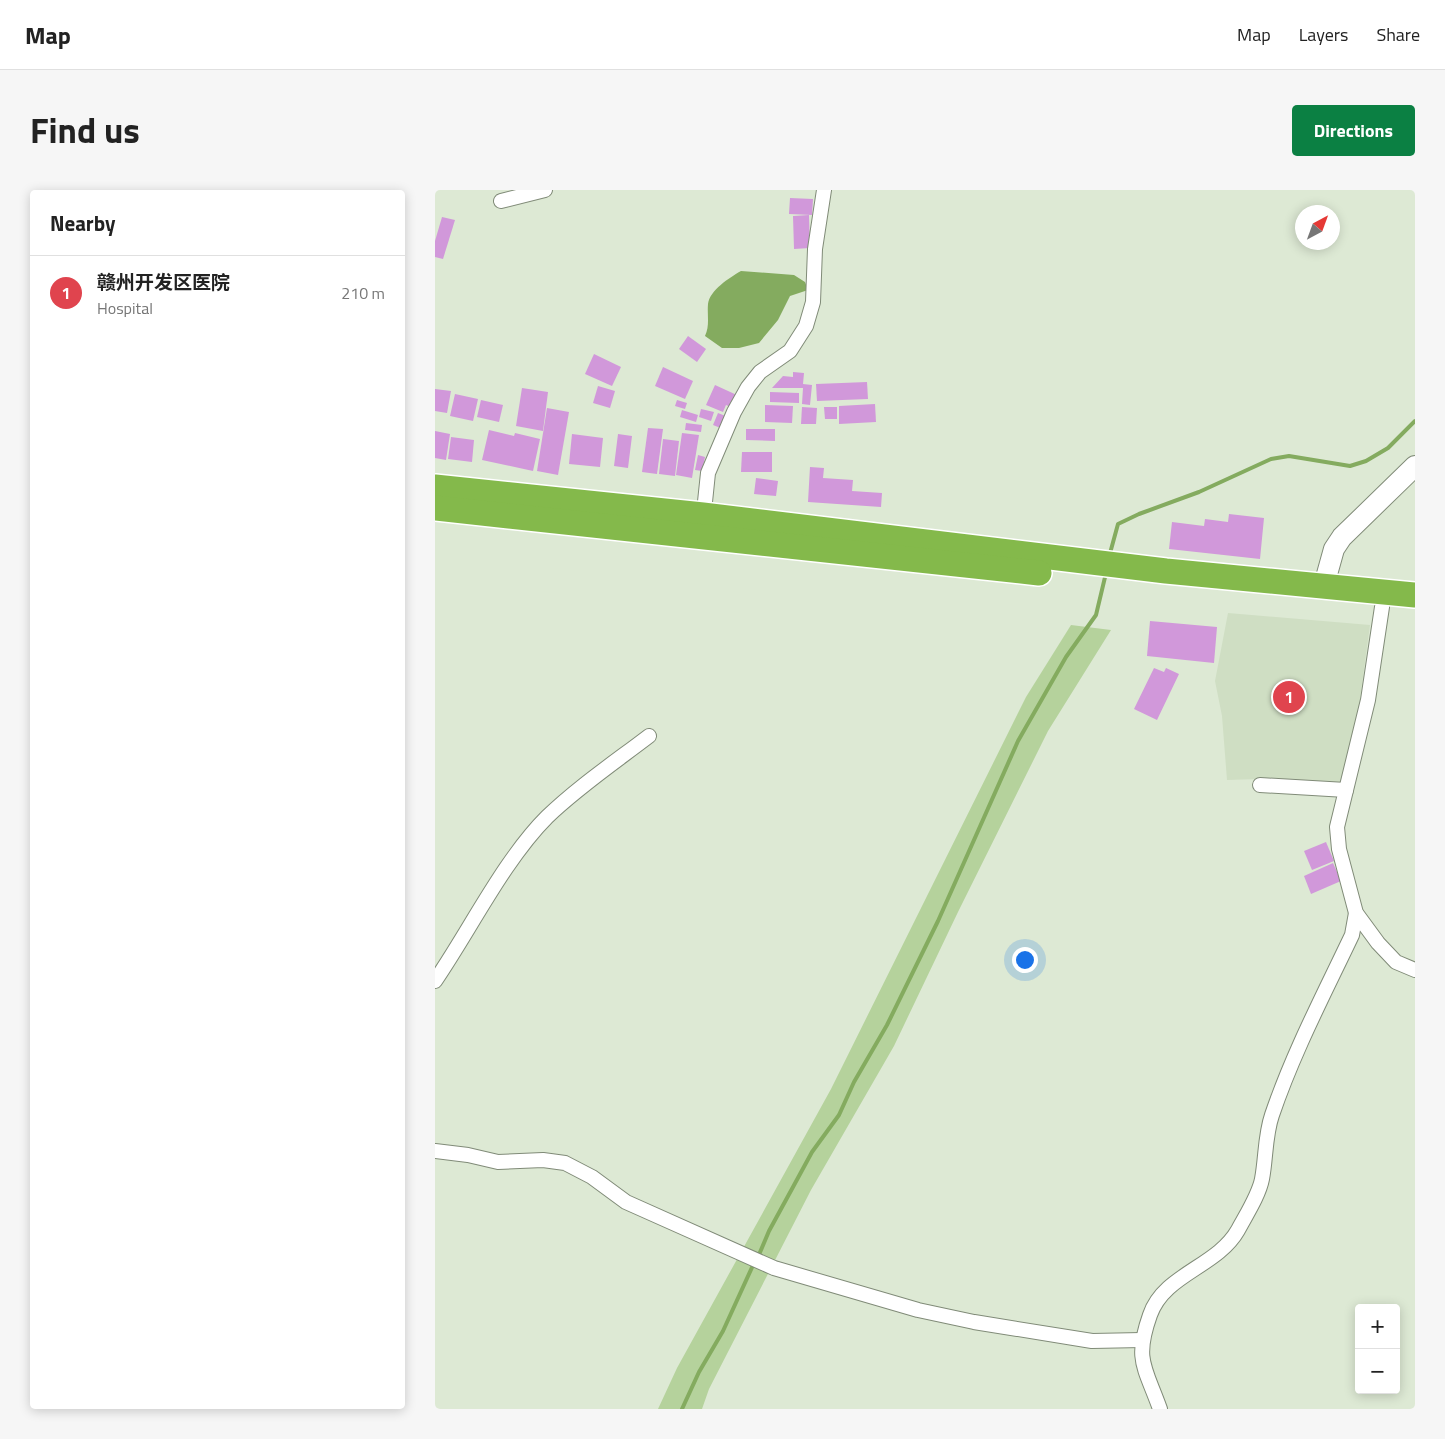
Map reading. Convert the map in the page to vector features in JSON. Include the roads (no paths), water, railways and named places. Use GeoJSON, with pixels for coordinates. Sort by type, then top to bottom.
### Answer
{"type":"FeatureCollection","features":[{"type":"Feature","properties":{"kind":"highway"},"geometry":{"type":"LineString","coordinates":[[435,488],[703,526],[1154,577],[1415,611]]}},
{"type":"Feature","properties":{"kind":"highway"},"geometry":{"type":"LineString","coordinates":[[435,508],[703,526]]}},
{"type":"Feature","properties":{"kind":"highway"},"geometry":{"type":"LineString","coordinates":[[1154,577],[1324,585],[1415,595]]}},
{"type":"Feature","properties":{"kind":"street"},"geometry":{"type":"LineString","coordinates":[[501,201],[545,190]]}},
{"type":"Feature","properties":{"kind":"street"},"geometry":{"type":"LineString","coordinates":[[703,526],[708,473],[734,412],[748,387],[760,372],[790,351],[807,326],[813,302],[815,249],[824,190]]}},
{"type":"Feature","properties":{"kind":"street"},"geometry":{"type":"LineString","coordinates":[[1324,585],[1329,562],[1338,543],[1415,466]]}},
{"type":"Feature","properties":{"kind":"street"},"geometry":{"type":"LineString","coordinates":[[1382,607],[1369,700],[1337,827],[1339,849],[1356,913],[1378,943],[1396,962],[1415,970]]}},
{"type":"Feature","properties":{"kind":"street"},"geometry":{"type":"LineString","coordinates":[[435,981],[526,842],[547,817],[582,787],[649,736]]}},
{"type":"Feature","properties":{"kind":"street"},"geometry":{"type":"LineString","coordinates":[[1260,785],[1346,790]]}},
{"type":"Feature","properties":{"kind":"street"},"geometry":{"type":"LineString","coordinates":[[1160,1409],[1141,1361],[1142,1340],[1151,1312],[1163,1290],[1206,1262],[1237,1232],[1262,1180],[1271,1116],[1352,935],[1356,913]]}},
{"type":"Feature","properties":{"kind":"street"},"geometry":{"type":"LineString","coordinates":[[435,1151],[468,1155],[498,1162],[543,1160],[565,1163],[592,1177],[626,1202],[774,1268],[918,1310],[974,1322],[1092,1341],[1142,1340]]}},
{"type":"Feature","properties":{"kind":"waterway"},"geometry":{"type":"LineString","coordinates":[[1109,557],[1118,524],[1139,514],[1199,492],[1271,459],[1289,456],[1350,466],[1366,461],[1388,448],[1415,421]]}},
{"type":"Feature","properties":{"kind":"waterway"},"geometry":{"type":"LineString","coordinates":[[758,1257],[769,1231],[812,1152],[839,1115],[854,1082],[887,1025],[938,921],[1018,741],[1066,657],[1096,615],[1106,573]]}},
{"type":"Feature","properties":{"kind":"waterway"},"geometry":{"type":"LineString","coordinates":[[682,1409],[699,1372],[723,1331],[754,1263]]}},
{"type":"Feature","properties":{"kind":"place","name":"赣州开发区医院"},"geometry":{"type":"Point","coordinates":[1289,697]}}]}
